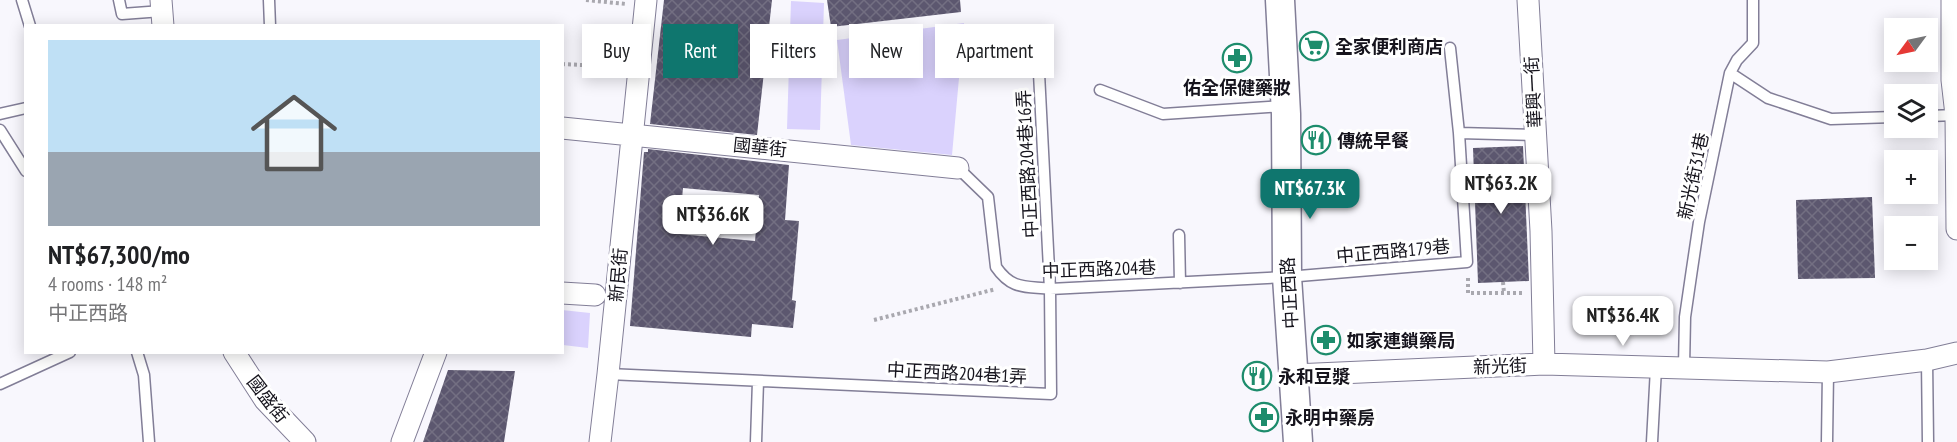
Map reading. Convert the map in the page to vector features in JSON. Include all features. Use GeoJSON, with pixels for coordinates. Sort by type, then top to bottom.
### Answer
{"type":"FeatureCollection","features":[{"type":"Feature","properties":{"kind":"main road","name":"中正西路"},"geometry":{"type":"LineString","coordinates":[[1280,0],[1285,106],[1287,277],[1298,442]]}},
{"type":"Feature","properties":{"kind":"street","name":"華興一街"},"geometry":{"type":"LineString","coordinates":[[1528,0],[1544,364]]}},
{"type":"Feature","properties":{"kind":"street"},"geometry":{"type":"LineString","coordinates":[[1952,0],[1957,229]]}},
{"type":"Feature","properties":{"kind":"street","name":"新民街"},"geometry":{"type":"LineString","coordinates":[[643,24],[645,3]]}},
{"type":"Feature","properties":{"kind":"street","name":"新民街"},"geometry":{"type":"LineString","coordinates":[[600,442],[638,78]]}},
{"type":"Feature","properties":{"kind":"street","name":"國華街"},"geometry":{"type":"LineString","coordinates":[[564,128],[958,168]]}},
{"type":"Feature","properties":{"kind":"street"},"geometry":{"type":"LineString","coordinates":[[564,293],[595,295]]}},
{"type":"Feature","properties":{"kind":"street","name":"新光街"},"geometry":{"type":"LineString","coordinates":[[1293,375],[1544,364],[1828,372],[1927,360],[1957,353]]}},
{"type":"Feature","properties":{"kind":"street","name":"國盛街"},"geometry":{"type":"LineString","coordinates":[[235,354],[265,400],[305,442]]}},
{"type":"Feature","properties":{"kind":"street"},"geometry":{"type":"LineString","coordinates":[[402,442],[435,354]]}},
{"type":"Feature","properties":{"kind":"lane"},"geometry":{"type":"LineString","coordinates":[[22,0],[29,24]]}},
{"type":"Feature","properties":{"kind":"lane"},"geometry":{"type":"LineString","coordinates":[[119,0],[122,14],[162,12]]}},
{"type":"Feature","properties":{"kind":"lane"},"geometry":{"type":"LineString","coordinates":[[269,0],[270,24]]}},
{"type":"Feature","properties":{"kind":"lane","name":"新光街31巷"},"geometry":{"type":"LineString","coordinates":[[1684,367],[1685,317],[1694,257],[1730,73],[1737,60],[1753,43],[1753,0]]}},
{"type":"Feature","properties":{"kind":"lane","name":"中正西路179巷"},"geometry":{"type":"LineString","coordinates":[[1287,277],[1467,262],[1459,133],[1450,48]]}},
{"type":"Feature","properties":{"kind":"lane"},"geometry":{"type":"LineString","coordinates":[[1730,73],[1767,98],[1831,119],[1884,117]]}},
{"type":"Feature","properties":{"kind":"lane","name":"中正西路204巷16弄"},"geometry":{"type":"LineString","coordinates":[[1039,78],[1050,290]]}},
{"type":"Feature","properties":{"kind":"lane"},"geometry":{"type":"LineString","coordinates":[[1100,90],[1163,114],[1285,106]]}},
{"type":"Feature","properties":{"kind":"lane"},"geometry":{"type":"LineString","coordinates":[[0,114],[24,108]]}},
{"type":"Feature","properties":{"kind":"lane"},"geometry":{"type":"LineString","coordinates":[[1938,116],[1956,115]]}},
{"type":"Feature","properties":{"kind":"lane"},"geometry":{"type":"LineString","coordinates":[[0,130],[24,168]]}},
{"type":"Feature","properties":{"kind":"lane"},"geometry":{"type":"LineString","coordinates":[[1459,133],[1535,135]]}},
{"type":"Feature","properties":{"kind":"lane"},"geometry":{"type":"LineString","coordinates":[[958,168],[988,197],[996,267],[1011,285]]}},
{"type":"Feature","properties":{"kind":"lane"},"geometry":{"type":"LineString","coordinates":[[1179,235],[1180,283]]}},
{"type":"Feature","properties":{"kind":"lane","name":"中正西路204巷"},"geometry":{"type":"LineString","coordinates":[[1011,285],[1050,290],[1287,277]]}},
{"type":"Feature","properties":{"kind":"lane","name":"中正西路204巷1弄"},"geometry":{"type":"LineString","coordinates":[[608,374],[1051,394],[1050,290]]}},
{"type":"Feature","properties":{"kind":"lane"},"geometry":{"type":"LineString","coordinates":[[0,384],[66,354]]}},
{"type":"Feature","properties":{"kind":"lane"},"geometry":{"type":"LineString","coordinates":[[138,354],[144,375],[149,442]]}},
{"type":"Feature","properties":{"kind":"lane"},"geometry":{"type":"LineString","coordinates":[[1927,360],[1928,442]]}},
{"type":"Feature","properties":{"kind":"lane"},"geometry":{"type":"LineString","coordinates":[[1652,442],[1656,368]]}},
{"type":"Feature","properties":{"kind":"lane"},"geometry":{"type":"LineString","coordinates":[[1827,442],[1828,372]]}},
{"type":"Feature","properties":{"kind":"lane"},"geometry":{"type":"LineString","coordinates":[[756,442],[758,381]]}},
{"type":"Feature","properties":{"kind":"path"},"geometry":{"type":"LineString","coordinates":[[586,0],[645,3]]}},
{"type":"Feature","properties":{"kind":"path"},"geometry":{"type":"LineString","coordinates":[[564,64],[582,65]]}},
{"type":"Feature","properties":{"kind":"path"},"geometry":{"type":"LineString","coordinates":[[1467,262],[1468,293],[1542,293]]}},
{"type":"Feature","properties":{"kind":"path"},"geometry":{"type":"LineString","coordinates":[[1503,282],[1503,293]]}},
{"type":"Feature","properties":{"kind":"path"},"geometry":{"type":"LineString","coordinates":[[874,320],[1011,285]]}},
{"type":"Feature","properties":{"kind":"shaded area"},"geometry":{"type":"Polygon","coordinates":[[[791,1],[824,3],[823,24],[790,24],[791,1]]]}},
{"type":"Feature","properties":{"kind":"shaded area"},"geometry":{"type":"Polygon","coordinates":[[[935,27],[935,78],[959,78],[952,155],[851,145],[837,40],[849,38],[849,78],[923,78],[923,28],[935,27]]]}},
{"type":"Feature","properties":{"kind":"shaded area"},"geometry":{"type":"Polygon","coordinates":[[[789,78],[822,78],[820,130],[787,129],[789,78]]]}},
{"type":"Feature","properties":{"kind":"shaded area"},"geometry":{"type":"Polygon","coordinates":[[[564,310],[590,313],[588,348],[564,345],[564,310]]]}},
{"type":"Feature","properties":{"kind":"building"},"geometry":{"type":"Polygon","coordinates":[[[664,0],[772,0],[769,24],[750,24],[750,78],[763,78],[757,135],[650,124],[664,0]]]}},
{"type":"Feature","properties":{"kind":"building"},"geometry":{"type":"Polygon","coordinates":[[[827,0],[960,0],[961,12],[837,26],[837,24],[831,24],[827,0]]]}},
{"type":"Feature","properties":{"kind":"building"},"geometry":{"type":"Polygon","coordinates":[[[1523,146],[1529,281],[1478,283],[1473,148],[1523,146]]]}},
{"type":"Feature","properties":{"kind":"building"},"geometry":{"type":"Polygon","coordinates":[[[648,149],[789,165],[785,220],[799,221],[792,300],[796,301],[793,328],[752,324],[751,337],[630,326],[644,152],[648,152],[648,149]],[[683,188],[679,234],[755,241],[759,195],[683,188]]]}},
{"type":"Feature","properties":{"kind":"building"},"geometry":{"type":"Polygon","coordinates":[[[1872,197],[1875,278],[1798,279],[1796,200],[1872,197]]]}},
{"type":"Feature","properties":{"kind":"building"},"geometry":{"type":"Polygon","coordinates":[[[448,370],[515,371],[504,442],[423,442],[448,370]]]}},
{"type":"Feature","properties":{"kind":"place","name":"全家便利商店"},"geometry":{"type":"Point","coordinates":[1314,46]}},
{"type":"Feature","properties":{"kind":"place","name":"佑全保健藥妝"},"geometry":{"type":"Point","coordinates":[1237,58]}},
{"type":"Feature","properties":{"kind":"place","name":"傳統早餐"},"geometry":{"type":"Point","coordinates":[1316,140]}},
{"type":"Feature","properties":{"kind":"place","name":"如家連鎖藥局"},"geometry":{"type":"Point","coordinates":[1326,340]}},
{"type":"Feature","properties":{"kind":"place","name":"永和豆漿"},"geometry":{"type":"Point","coordinates":[1257,376]}},
{"type":"Feature","properties":{"kind":"place","name":"永明中藥房"},"geometry":{"type":"Point","coordinates":[1264,417]}}]}
